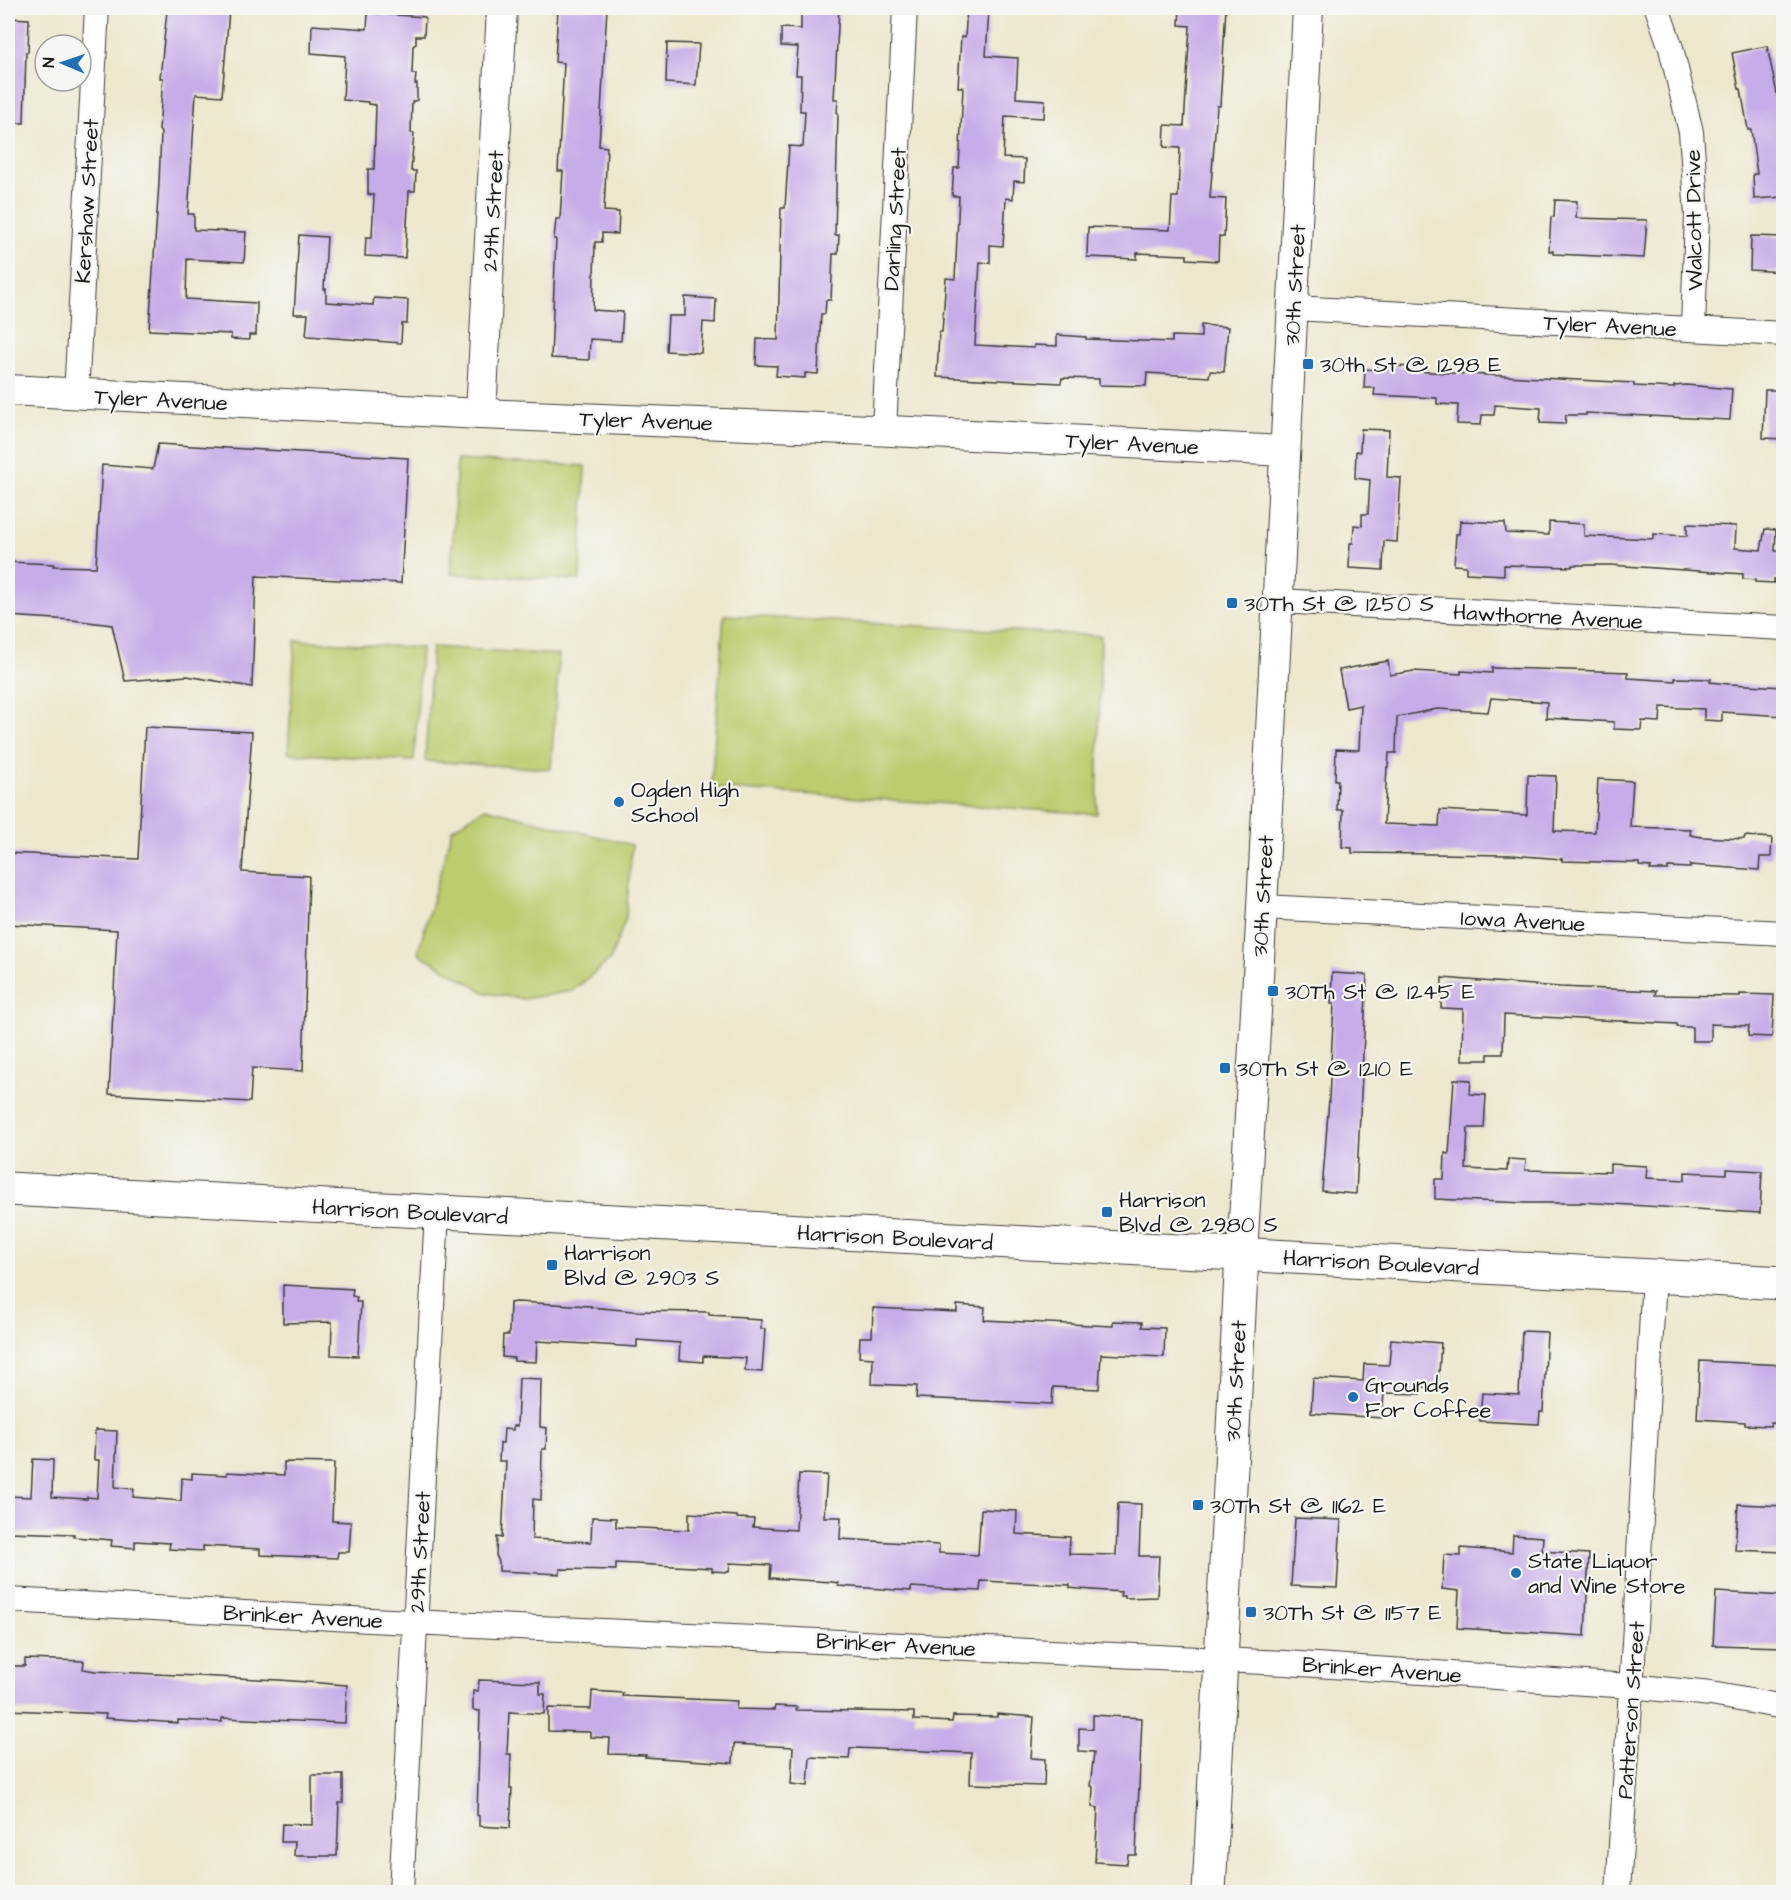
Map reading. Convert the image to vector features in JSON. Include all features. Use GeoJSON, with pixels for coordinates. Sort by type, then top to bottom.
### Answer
{"type":"FeatureCollection","features":[{"type":"Feature","properties":{"kind":"main road","name":"Harrison Boulevard"},"geometry":{"type":"LineString","coordinates":[[8,1189],[1784,1282]]}},
{"type":"Feature","properties":{"kind":"main road","name":"30th Street"},"geometry":{"type":"LineString","coordinates":[[1209,1893],[1242,1255]]}},
{"type":"Feature","properties":{"kind":"street","name":"Kershaw Street"},"geometry":{"type":"LineString","coordinates":[[76,395],[96,8]]}},
{"type":"Feature","properties":{"kind":"street","name":"29th Street"},"geometry":{"type":"LineString","coordinates":[[481,414],[502,8]]}},
{"type":"Feature","properties":{"kind":"street","name":"Darling Street"},"geometry":{"type":"LineString","coordinates":[[884,430],[905,8]]}},
{"type":"Feature","properties":{"kind":"street","name":"30th Street"},"geometry":{"type":"LineString","coordinates":[[1242,1255],[1308,8]]}},
{"type":"Feature","properties":{"kind":"street","name":"Walcott Drive"},"geometry":{"type":"LineString","coordinates":[[1657,8],[1671,48],[1691,132],[1697,215],[1693,329]]}},
{"type":"Feature","properties":{"kind":"street","name":"Tyler Avenue"},"geometry":{"type":"LineString","coordinates":[[1293,309],[1784,334]]}},
{"type":"Feature","properties":{"kind":"street","name":"Tyler Avenue"},"geometry":{"type":"LineString","coordinates":[[8,390],[481,414],[884,430],[1285,451]]}},
{"type":"Feature","properties":{"kind":"street","name":"Hawthorne Avenue"},"geometry":{"type":"LineString","coordinates":[[1278,601],[1784,628]]}},
{"type":"Feature","properties":{"kind":"street","name":"Iowa Avenue"},"geometry":{"type":"LineString","coordinates":[[1262,907],[1784,933]]}},
{"type":"Feature","properties":{"kind":"street","name":"29th Street"},"geometry":{"type":"LineString","coordinates":[[401,1893],[436,1212]]}},
{"type":"Feature","properties":{"kind":"street","name":"Patterson Street"},"geometry":{"type":"LineString","coordinates":[[1618,1893],[1654,1276]]}},
{"type":"Feature","properties":{"kind":"street","name":"Brinker Avenue"},"geometry":{"type":"LineString","coordinates":[[8,1600],[1220,1659],[1630,1686],[1711,1694],[1784,1707]]}},
{"type":"Feature","properties":{"kind":"green space"},"geometry":{"type":"Polygon","coordinates":[[[457,460],[585,466],[580,580],[451,574],[457,460]]]}},
{"type":"Feature","properties":{"kind":"green space"},"geometry":{"type":"Polygon","coordinates":[[[724,615],[1101,636],[1097,814],[711,788],[724,615]]]}},
{"type":"Feature","properties":{"kind":"green space"},"geometry":{"type":"Polygon","coordinates":[[[295,640],[421,648],[414,761],[288,753],[295,640]]]}},
{"type":"Feature","properties":{"kind":"green space"},"geometry":{"type":"Polygon","coordinates":[[[432,647],[559,655],[551,769],[425,761],[432,647]]]}},
{"type":"Feature","properties":{"kind":"green space"},"geometry":{"type":"Polygon","coordinates":[[[485,808],[632,845],[626,918],[610,960],[572,991],[524,999],[486,993],[418,953],[452,829],[485,808]]]}},
{"type":"Feature","properties":{"kind":"building"},"geometry":{"type":"Polygon","coordinates":[[[175,8],[229,10],[222,96],[196,94],[188,214],[194,214],[194,230],[246,232],[244,262],[187,259],[186,299],[257,303],[256,335],[249,335],[249,340],[231,339],[231,334],[149,330],[159,183],[161,133],[159,130],[163,78],[160,78],[167,11],[175,11],[175,8]]]}},
{"type":"Feature","properties":{"kind":"building"},"geometry":{"type":"Polygon","coordinates":[[[558,8],[607,8],[599,146],[607,147],[604,211],[619,212],[618,234],[602,233],[602,242],[595,242],[593,310],[623,312],[621,341],[590,339],[589,360],[551,358],[556,239],[554,239],[556,219],[560,219],[563,171],[558,171],[564,63],[555,62],[558,8]]]}},
{"type":"Feature","properties":{"kind":"building"},"geometry":{"type":"Polygon","coordinates":[[[801,8],[839,8],[834,99],[838,99],[835,235],[839,235],[838,254],[833,254],[831,300],[826,300],[825,314],[821,314],[818,374],[805,373],[805,378],[776,376],[777,366],[756,365],[757,339],[778,340],[781,208],[785,208],[789,146],[803,147],[805,111],[800,111],[801,75],[796,75],[798,47],[781,46],[781,28],[801,29],[801,8]]]}},
{"type":"Feature","properties":{"kind":"building"},"geometry":{"type":"Polygon","coordinates":[[[967,8],[989,8],[986,56],[1018,58],[1016,98],[1045,100],[1044,118],[1005,116],[1003,158],[1025,159],[1024,182],[1014,181],[1013,199],[1006,198],[1003,246],[990,245],[990,263],[980,262],[975,345],[1034,348],[1034,345],[1057,346],[1057,335],[1086,337],[1086,339],[1172,342],[1172,336],[1201,337],[1201,325],[1228,327],[1224,372],[1210,371],[1209,377],[1147,373],[1146,386],[1099,385],[1099,379],[1062,378],[1061,383],[937,377],[939,332],[942,332],[946,278],[955,279],[959,196],[952,196],[954,168],[959,168],[963,87],[958,87],[961,37],[965,37],[967,8]]]}},
{"type":"Feature","properties":{"kind":"building"},"geometry":{"type":"Polygon","coordinates":[[[1180,8],[1226,8],[1220,106],[1217,106],[1210,198],[1226,199],[1224,237],[1219,236],[1218,261],[1187,259],[1187,255],[1137,253],[1137,259],[1087,257],[1088,227],[1170,230],[1172,197],[1178,197],[1180,148],[1164,147],[1165,125],[1184,126],[1190,26],[1179,25],[1180,8]]]}},
{"type":"Feature","properties":{"kind":"building"},"geometry":{"type":"Polygon","coordinates":[[[368,13],[425,17],[424,36],[416,36],[416,44],[413,46],[412,74],[416,74],[417,100],[412,102],[411,133],[414,133],[411,171],[416,171],[415,191],[409,191],[405,258],[365,256],[366,237],[372,237],[374,195],[368,194],[368,169],[374,169],[376,105],[343,100],[345,56],[311,53],[312,25],[367,29],[368,13]]]}},
{"type":"Feature","properties":{"kind":"building"},"geometry":{"type":"Polygon","coordinates":[[[8,18],[29,19],[24,123],[8,123],[8,18]]]}},
{"type":"Feature","properties":{"kind":"building"},"geometry":{"type":"Polygon","coordinates":[[[667,43],[699,44],[696,85],[666,83],[667,43]]]}},
{"type":"Feature","properties":{"kind":"building"},"geometry":{"type":"Polygon","coordinates":[[[1767,46],[1784,127],[1784,197],[1754,199],[1753,174],[1757,174],[1751,130],[1748,130],[1732,53],[1767,46]]]}},
{"type":"Feature","properties":{"kind":"building"},"geometry":{"type":"Polygon","coordinates":[[[1555,200],[1577,201],[1576,218],[1647,220],[1644,258],[1553,254],[1553,251],[1549,251],[1551,217],[1554,217],[1555,200]]]}},
{"type":"Feature","properties":{"kind":"building"},"geometry":{"type":"Polygon","coordinates":[[[299,235],[327,237],[324,289],[326,289],[326,302],[373,305],[374,298],[408,300],[407,324],[402,324],[401,343],[306,335],[308,314],[294,314],[299,235]]]}},
{"type":"Feature","properties":{"kind":"building"},"geometry":{"type":"Polygon","coordinates":[[[1751,236],[1784,237],[1784,272],[1750,270],[1751,236]]]}},
{"type":"Feature","properties":{"kind":"building"},"geometry":{"type":"Polygon","coordinates":[[[685,297],[716,299],[715,323],[703,322],[701,353],[666,351],[668,316],[685,316],[685,297]]]}},
{"type":"Feature","properties":{"kind":"building"},"geometry":{"type":"Polygon","coordinates":[[[1376,365],[1412,367],[1412,371],[1634,383],[1634,386],[1674,388],[1674,386],[1686,385],[1732,389],[1730,420],[1586,413],[1586,415],[1566,415],[1565,424],[1540,423],[1541,408],[1495,405],[1494,415],[1482,415],[1481,425],[1457,424],[1458,405],[1437,404],[1437,398],[1374,395],[1375,388],[1364,388],[1365,369],[1376,370],[1376,365]]]}},
{"type":"Feature","properties":{"kind":"building"},"geometry":{"type":"Polygon","coordinates":[[[1765,390],[1784,390],[1784,439],[1763,438],[1765,390]]]}},
{"type":"Feature","properties":{"kind":"building"},"geometry":{"type":"Polygon","coordinates":[[[1361,429],[1389,430],[1387,477],[1401,478],[1397,542],[1384,541],[1383,570],[1349,568],[1350,543],[1353,543],[1354,525],[1362,526],[1362,514],[1368,514],[1370,480],[1355,478],[1356,451],[1360,452],[1361,429]]]}},
{"type":"Feature","properties":{"kind":"building"},"geometry":{"type":"Polygon","coordinates":[[[158,444],[408,458],[401,583],[256,576],[252,687],[187,676],[125,681],[112,625],[8,616],[8,562],[96,567],[102,465],[153,469],[158,444]]]}},
{"type":"Feature","properties":{"kind":"building"},"geometry":{"type":"Polygon","coordinates":[[[1460,521],[1505,523],[1506,533],[1549,535],[1549,522],[1584,524],[1584,536],[1653,539],[1653,534],[1687,536],[1687,524],[1736,526],[1735,548],[1761,550],[1765,529],[1776,530],[1775,551],[1784,551],[1784,579],[1774,579],[1774,583],[1755,582],[1755,580],[1743,579],[1743,574],[1610,565],[1572,565],[1572,567],[1504,565],[1504,575],[1466,573],[1466,566],[1454,565],[1456,534],[1459,534],[1460,521]]]}},
{"type":"Feature","properties":{"kind":"building"},"geometry":{"type":"Polygon","coordinates":[[[1388,661],[1390,675],[1414,671],[1461,674],[1461,671],[1492,673],[1492,668],[1537,669],[1628,672],[1628,678],[1675,681],[1675,678],[1711,679],[1710,682],[1784,687],[1784,716],[1722,712],[1722,721],[1704,720],[1704,709],[1661,707],[1660,722],[1642,721],[1641,730],[1614,729],[1614,722],[1546,718],[1547,702],[1491,698],[1488,712],[1437,709],[1397,717],[1396,753],[1389,753],[1387,767],[1384,824],[1439,826],[1440,810],[1527,815],[1528,775],[1556,776],[1554,831],[1595,832],[1598,779],[1633,781],[1630,827],[1691,829],[1690,835],[1702,837],[1772,838],[1771,857],[1760,857],[1759,870],[1690,865],[1690,868],[1668,867],[1668,870],[1650,870],[1651,867],[1639,866],[1639,863],[1562,861],[1562,859],[1511,855],[1352,853],[1352,848],[1342,847],[1343,810],[1337,810],[1336,749],[1359,750],[1361,705],[1346,708],[1339,670],[1388,661]]]}},
{"type":"Feature","properties":{"kind":"building"},"geometry":{"type":"Polygon","coordinates":[[[145,727],[252,732],[242,872],[309,876],[303,1071],[252,1068],[250,1102],[109,1094],[117,930],[8,924],[8,853],[138,859],[145,727]]]}},
{"type":"Feature","properties":{"kind":"building"},"geometry":{"type":"Polygon","coordinates":[[[1332,973],[1367,975],[1356,1194],[1322,1191],[1334,1004],[1331,1004],[1332,973]]]}},
{"type":"Feature","properties":{"kind":"building"},"geometry":{"type":"Polygon","coordinates":[[[1442,978],[1560,987],[1656,991],[1655,995],[1774,995],[1772,1037],[1748,1036],[1749,1026],[1711,1024],[1711,1041],[1692,1041],[1692,1027],[1677,1027],[1677,1024],[1504,1015],[1503,1054],[1488,1054],[1488,1060],[1462,1060],[1463,1009],[1441,1008],[1442,978]]]}},
{"type":"Feature","properties":{"kind":"building"},"geometry":{"type":"Polygon","coordinates":[[[1454,1079],[1471,1080],[1470,1094],[1486,1095],[1484,1128],[1468,1128],[1466,1169],[1507,1171],[1508,1159],[1526,1160],[1525,1170],[1610,1172],[1610,1164],[1647,1166],[1646,1178],[1685,1180],[1685,1172],[1727,1174],[1727,1169],[1762,1171],[1760,1213],[1581,1202],[1524,1203],[1435,1199],[1435,1179],[1444,1179],[1445,1153],[1449,1154],[1454,1079]]]}},
{"type":"Feature","properties":{"kind":"building"},"geometry":{"type":"Polygon","coordinates":[[[283,1285],[353,1289],[352,1296],[357,1297],[356,1302],[361,1302],[358,1356],[331,1355],[332,1322],[283,1323],[283,1285]]]}},
{"type":"Feature","properties":{"kind":"building"},"geometry":{"type":"Polygon","coordinates":[[[510,1303],[633,1311],[709,1312],[709,1315],[761,1320],[761,1329],[765,1329],[762,1372],[745,1371],[746,1358],[703,1356],[703,1362],[679,1360],[680,1343],[637,1340],[637,1347],[537,1341],[536,1362],[514,1361],[514,1358],[502,1357],[503,1335],[509,1335],[510,1303]]]}},
{"type":"Feature","properties":{"kind":"building"},"geometry":{"type":"Polygon","coordinates":[[[957,1305],[985,1307],[984,1320],[1113,1326],[1113,1321],[1142,1322],[1142,1327],[1165,1328],[1164,1357],[1101,1354],[1099,1389],[1053,1387],[1052,1404],[916,1398],[917,1386],[872,1384],[873,1358],[859,1357],[860,1337],[872,1337],[873,1308],[957,1312],[957,1305]]]}},
{"type":"Feature","properties":{"kind":"building"},"geometry":{"type":"Polygon","coordinates":[[[1522,1331],[1547,1332],[1543,1412],[1540,1412],[1539,1424],[1480,1421],[1482,1393],[1519,1395],[1522,1331]]]}},
{"type":"Feature","properties":{"kind":"building"},"geometry":{"type":"Polygon","coordinates":[[[1391,1339],[1441,1343],[1438,1388],[1420,1387],[1420,1394],[1384,1393],[1382,1418],[1311,1413],[1313,1378],[1363,1381],[1364,1364],[1389,1365],[1391,1339]]]}},
{"type":"Feature","properties":{"kind":"building"},"geometry":{"type":"Polygon","coordinates":[[[1700,1361],[1784,1365],[1784,1424],[1745,1425],[1745,1422],[1697,1419],[1700,1361]]]}},
{"type":"Feature","properties":{"kind":"building"},"geometry":{"type":"Polygon","coordinates":[[[519,1378],[541,1379],[540,1427],[547,1428],[546,1449],[542,1449],[541,1500],[533,1499],[532,1539],[591,1542],[592,1517],[616,1518],[616,1527],[689,1530],[689,1513],[737,1516],[737,1518],[754,1519],[753,1527],[796,1530],[799,1474],[827,1475],[824,1517],[841,1517],[840,1539],[939,1545],[939,1553],[978,1555],[981,1509],[1017,1511],[1016,1534],[1070,1537],[1069,1554],[1116,1555],[1118,1503],[1141,1504],[1139,1556],[1159,1556],[1157,1597],[1125,1598],[1125,1596],[1120,1596],[1121,1592],[1070,1588],[1070,1585],[981,1581],[980,1591],[911,1587],[911,1591],[838,1586],[838,1583],[832,1582],[770,1578],[771,1565],[730,1563],[729,1572],[712,1571],[712,1568],[616,1563],[616,1570],[560,1569],[560,1574],[499,1571],[496,1555],[497,1537],[502,1538],[506,1461],[499,1461],[500,1443],[503,1443],[504,1429],[513,1430],[513,1426],[517,1426],[519,1378]]]}},
{"type":"Feature","properties":{"kind":"building"},"geometry":{"type":"Polygon","coordinates":[[[95,1430],[117,1431],[115,1487],[134,1489],[133,1497],[181,1501],[182,1478],[192,1479],[192,1473],[284,1475],[284,1462],[334,1463],[332,1521],[351,1522],[349,1552],[338,1552],[337,1558],[260,1555],[260,1549],[203,1546],[203,1551],[169,1549],[170,1543],[135,1541],[135,1548],[111,1546],[112,1540],[74,1537],[74,1534],[8,1532],[8,1496],[31,1497],[33,1459],[53,1460],[52,1497],[97,1498],[99,1460],[94,1460],[95,1430]]]}},
{"type":"Feature","properties":{"kind":"building"},"geometry":{"type":"Polygon","coordinates":[[[1738,1504],[1784,1506],[1784,1552],[1735,1550],[1738,1504]]]}},
{"type":"Feature","properties":{"kind":"building"},"geometry":{"type":"Polygon","coordinates":[[[1295,1518],[1341,1520],[1337,1588],[1291,1586],[1295,1518]]]}},
{"type":"Feature","properties":{"kind":"building","name":"State Liquor and Wine Store"},"geometry":{"type":"Polygon","coordinates":[[[1513,1535],[1543,1537],[1542,1551],[1589,1554],[1585,1636],[1457,1628],[1459,1591],[1442,1589],[1444,1555],[1461,1556],[1461,1548],[1512,1552],[1513,1535]]]}},
{"type":"Feature","properties":{"kind":"building"},"geometry":{"type":"Polygon","coordinates":[[[1716,1592],[1784,1596],[1784,1647],[1713,1645],[1716,1592]]]}},
{"type":"Feature","properties":{"kind":"building"},"geometry":{"type":"Polygon","coordinates":[[[25,1659],[84,1661],[83,1669],[95,1671],[347,1685],[345,1723],[222,1718],[222,1722],[178,1720],[178,1723],[105,1718],[106,1714],[8,1710],[8,1666],[25,1666],[25,1659]]]}},
{"type":"Feature","properties":{"kind":"building"},"geometry":{"type":"Polygon","coordinates":[[[479,1680],[540,1682],[540,1694],[545,1694],[544,1714],[509,1712],[507,1754],[511,1754],[510,1828],[479,1826],[477,1815],[480,1711],[473,1710],[473,1691],[478,1691],[479,1680]]]}},
{"type":"Feature","properties":{"kind":"building"},"geometry":{"type":"Polygon","coordinates":[[[592,1691],[623,1693],[622,1696],[737,1701],[736,1709],[774,1710],[775,1706],[797,1707],[796,1710],[914,1712],[914,1720],[952,1722],[953,1716],[997,1717],[997,1714],[1034,1717],[1031,1758],[1045,1759],[1044,1786],[970,1784],[971,1753],[856,1748],[850,1749],[849,1759],[810,1757],[808,1786],[791,1784],[793,1747],[734,1744],[733,1763],[609,1754],[610,1738],[590,1737],[590,1732],[548,1731],[548,1708],[591,1709],[592,1691]]]}},
{"type":"Feature","properties":{"kind":"building"},"geometry":{"type":"Polygon","coordinates":[[[1093,1715],[1142,1718],[1136,1855],[1128,1855],[1127,1864],[1095,1862],[1098,1808],[1092,1807],[1093,1787],[1090,1786],[1094,1752],[1079,1751],[1079,1728],[1093,1729],[1093,1715]]]}},
{"type":"Feature","properties":{"kind":"building"},"geometry":{"type":"Polygon","coordinates":[[[312,1775],[343,1775],[343,1803],[339,1803],[337,1856],[294,1856],[295,1842],[281,1842],[282,1824],[312,1825],[312,1775]]]}},
{"type":"Feature","properties":{"kind":"place","name":"30th St @ 1298 E"},"geometry":{"type":"Point","coordinates":[1308,364]}},
{"type":"Feature","properties":{"kind":"place","name":"30Th St @ 1250 S"},"geometry":{"type":"Point","coordinates":[1232,603]}},
{"type":"Feature","properties":{"kind":"place","name":"Ogden High School"},"geometry":{"type":"Point","coordinates":[619,802]}},
{"type":"Feature","properties":{"kind":"place","name":"30Th St @ 1245 E"},"geometry":{"type":"Point","coordinates":[1273,991]}},
{"type":"Feature","properties":{"kind":"place","name":"30Th St @ 1210 E"},"geometry":{"type":"Point","coordinates":[1225,1068]}},
{"type":"Feature","properties":{"kind":"place","name":"Harrison Blvd @ 2980 S"},"geometry":{"type":"Point","coordinates":[1107,1212]}},
{"type":"Feature","properties":{"kind":"place","name":"Harrison Blvd @ 2903 S"},"geometry":{"type":"Point","coordinates":[552,1265]}},
{"type":"Feature","properties":{"kind":"place","name":"Grounds For Coffee"},"geometry":{"type":"Point","coordinates":[1353,1397]}},
{"type":"Feature","properties":{"kind":"place","name":"30Th St @ 1162 E"},"geometry":{"type":"Point","coordinates":[1198,1505]}},
{"type":"Feature","properties":{"kind":"place","name":"State Liquor and Wine Store"},"geometry":{"type":"Point","coordinates":[1516,1573]}},
{"type":"Feature","properties":{"kind":"place","name":"30Th St @ 1157 E"},"geometry":{"type":"Point","coordinates":[1251,1612]}}]}
